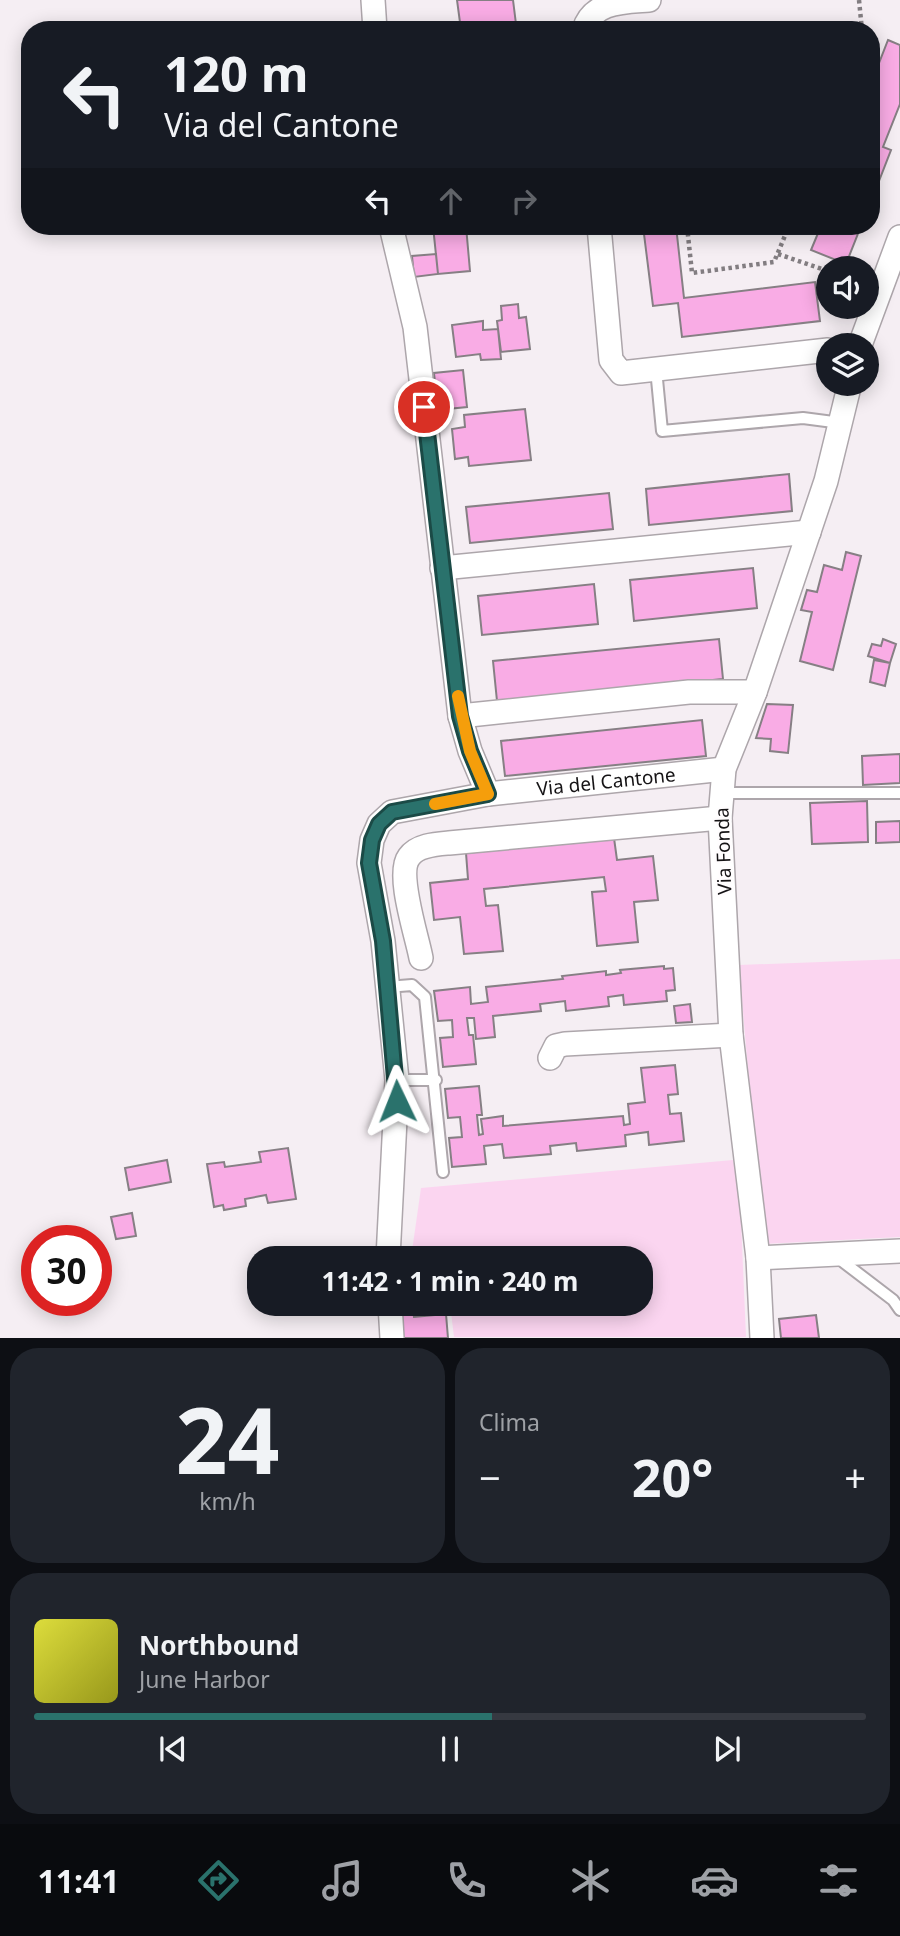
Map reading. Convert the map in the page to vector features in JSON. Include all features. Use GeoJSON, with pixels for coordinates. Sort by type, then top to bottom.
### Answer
{"type":"FeatureCollection","features":[{"type":"Feature","properties":{"kind":"street"},"geometry":{"type":"LineString","coordinates":[[373,0],[374,21]]}},
{"type":"Feature","properties":{"kind":"street"},"geometry":{"type":"LineString","coordinates":[[588,21],[592,14],[603,7],[649,0]]}},
{"type":"Feature","properties":{"kind":"street"},"geometry":{"type":"LineString","coordinates":[[393,235],[415,327],[460,716],[470,751],[488,794]]}},
{"type":"Feature","properties":{"kind":"street"},"geometry":{"type":"LineString","coordinates":[[599,235],[611,360],[621,373],[816,351]]}},
{"type":"Feature","properties":{"kind":"street"},"geometry":{"type":"LineString","coordinates":[[864,333],[900,237]]}},
{"type":"Feature","properties":{"kind":"street","name":"Via Fonda"},"geometry":{"type":"LineString","coordinates":[[762,1338],[758,1258],[731,1035],[720,818],[724,769],[755,692],[809,532],[847,396]]}},
{"type":"Feature","properties":{"kind":"street"},"geometry":{"type":"LineString","coordinates":[[442,568],[809,532]]}},
{"type":"Feature","properties":{"kind":"street"},"geometry":{"type":"LineString","coordinates":[[460,716],[689,692],[755,692]]}},
{"type":"Feature","properties":{"kind":"street","name":"Via del Cantone"},"geometry":{"type":"LineString","coordinates":[[389,1246],[397,1080],[369,863],[372,840],[379,824],[392,812],[488,794],[724,769]]}},
{"type":"Feature","properties":{"kind":"street"},"geometry":{"type":"LineString","coordinates":[[422,958],[403,873],[409,857],[417,850],[449,843],[720,818]]}},
{"type":"Feature","properties":{"kind":"street"},"geometry":{"type":"LineString","coordinates":[[550,1058],[556,1045],[731,1035]]}},
{"type":"Feature","properties":{"kind":"street"},"geometry":{"type":"LineString","coordinates":[[758,1258],[900,1251]]}},
{"type":"Feature","properties":{"kind":"street"},"geometry":{"type":"LineString","coordinates":[[391,1316],[393,1338]]}},
{"type":"Feature","properties":{"kind":"lane"},"geometry":{"type":"LineString","coordinates":[[656,369],[662,431],[803,418],[841,423]]}},
{"type":"Feature","properties":{"kind":"lane"},"geometry":{"type":"LineString","coordinates":[[722,793],[900,793]]}},
{"type":"Feature","properties":{"kind":"lane"},"geometry":{"type":"LineString","coordinates":[[387,987],[412,985],[418,987],[425,997],[436,1080],[443,1172]]}},
{"type":"Feature","properties":{"kind":"lane"},"geometry":{"type":"LineString","coordinates":[[397,1080],[436,1080]]}},
{"type":"Feature","properties":{"kind":"lane"},"geometry":{"type":"LineString","coordinates":[[834,1254],[892,1300],[900,1310]]}},
{"type":"Feature","properties":{"kind":"path"},"geometry":{"type":"LineString","coordinates":[[859,0],[861,21]]}},
{"type":"Feature","properties":{"kind":"path"},"geometry":{"type":"LineString","coordinates":[[688,235],[692,273],[775,262],[785,235]]}},
{"type":"Feature","properties":{"kind":"path"},"geometry":{"type":"LineString","coordinates":[[778,254],[816,267]]}},
{"type":"Feature","properties":{"kind":"shaded area"},"geometry":{"type":"Polygon","coordinates":[[[900,959],[900,1237],[763,1244],[739,965],[900,959]]]}},
{"type":"Feature","properties":{"kind":"shaded area"},"geometry":{"type":"Polygon","coordinates":[[[733,1160],[740,1198],[746,1337],[454,1337],[451,1316],[653,1316],[653,1246],[413,1246],[421,1188],[733,1160]]]}},
{"type":"Feature","properties":{"kind":"building"},"geometry":{"type":"Polygon","coordinates":[[[457,0],[513,0],[516,21],[460,21],[457,0]]]}},
{"type":"Feature","properties":{"kind":"building"},"geometry":{"type":"Polygon","coordinates":[[[888,40],[900,45],[900,104],[883,147],[891,150],[880,178],[880,60],[888,40]]]}},
{"type":"Feature","properties":{"kind":"building"},"geometry":{"type":"Polygon","coordinates":[[[434,235],[467,235],[470,271],[438,274],[434,235]]]}},
{"type":"Feature","properties":{"kind":"building"},"geometry":{"type":"Polygon","coordinates":[[[644,235],[677,235],[684,298],[815,282],[816,319],[820,321],[682,337],[678,303],[653,306],[644,235]]]}},
{"type":"Feature","properties":{"kind":"building"},"geometry":{"type":"Polygon","coordinates":[[[817,235],[857,235],[849,256],[826,256],[811,250],[817,235]]]}},
{"type":"Feature","properties":{"kind":"building"},"geometry":{"type":"Polygon","coordinates":[[[436,254],[438,274],[414,277],[412,256],[436,254]]]}},
{"type":"Feature","properties":{"kind":"building"},"geometry":{"type":"Polygon","coordinates":[[[518,304],[519,318],[526,317],[530,349],[501,352],[497,321],[502,320],[501,306],[518,304]]]}},
{"type":"Feature","properties":{"kind":"building"},"geometry":{"type":"Polygon","coordinates":[[[483,321],[483,330],[498,329],[501,359],[481,360],[480,354],[456,357],[452,325],[483,321]]]}},
{"type":"Feature","properties":{"kind":"building"},"geometry":{"type":"Polygon","coordinates":[[[463,370],[467,407],[438,410],[434,373],[463,370]]]}},
{"type":"Feature","properties":{"kind":"building"},"geometry":{"type":"Polygon","coordinates":[[[525,409],[531,460],[469,466],[468,457],[455,459],[452,429],[465,427],[464,415],[525,409]]]}},
{"type":"Feature","properties":{"kind":"building"},"geometry":{"type":"Polygon","coordinates":[[[789,474],[792,511],[649,525],[646,489],[789,474]]]}},
{"type":"Feature","properties":{"kind":"building"},"geometry":{"type":"Polygon","coordinates":[[[609,493],[613,529],[470,543],[466,507],[609,493]]]}},
{"type":"Feature","properties":{"kind":"building"},"geometry":{"type":"Polygon","coordinates":[[[846,552],[861,556],[833,670],[800,661],[812,612],[801,610],[807,590],[817,592],[824,565],[842,570],[846,552]]]}},
{"type":"Feature","properties":{"kind":"building"},"geometry":{"type":"Polygon","coordinates":[[[753,568],[757,608],[634,621],[630,580],[753,568]]]}},
{"type":"Feature","properties":{"kind":"building"},"geometry":{"type":"Polygon","coordinates":[[[594,584],[598,624],[482,635],[478,596],[594,584]]]}},
{"type":"Feature","properties":{"kind":"building"},"geometry":{"type":"Polygon","coordinates":[[[719,639],[723,679],[497,701],[493,661],[719,639]]]}},
{"type":"Feature","properties":{"kind":"building"},"geometry":{"type":"Polygon","coordinates":[[[883,639],[896,644],[890,663],[868,656],[872,644],[881,646],[883,639]]]}},
{"type":"Feature","properties":{"kind":"building"},"geometry":{"type":"Polygon","coordinates":[[[874,660],[890,663],[885,686],[870,682],[874,660]]]}},
{"type":"Feature","properties":{"kind":"building"},"geometry":{"type":"Polygon","coordinates":[[[767,704],[793,705],[788,753],[770,751],[771,739],[756,738],[767,704]]]}},
{"type":"Feature","properties":{"kind":"building"},"geometry":{"type":"Polygon","coordinates":[[[702,720],[706,756],[505,776],[501,741],[702,720]]]}},
{"type":"Feature","properties":{"kind":"building"},"geometry":{"type":"Polygon","coordinates":[[[900,754],[900,783],[863,785],[862,756],[900,754]]]}},
{"type":"Feature","properties":{"kind":"building"},"geometry":{"type":"Polygon","coordinates":[[[867,801],[868,842],[812,844],[810,803],[867,801]]]}},
{"type":"Feature","properties":{"kind":"building"},"geometry":{"type":"Polygon","coordinates":[[[900,821],[900,842],[876,843],[876,822],[900,821]]]}},
{"type":"Feature","properties":{"kind":"building"},"geometry":{"type":"Polygon","coordinates":[[[614,838],[617,860],[653,856],[658,900],[634,902],[638,942],[597,946],[592,892],[606,891],[604,877],[484,889],[486,906],[498,905],[503,951],[464,954],[460,917],[434,920],[430,883],[468,879],[466,853],[614,838]]]}},
{"type":"Feature","properties":{"kind":"building"},"geometry":{"type":"Polygon","coordinates":[[[664,966],[664,969],[673,968],[675,990],[666,991],[667,1001],[624,1005],[623,995],[608,997],[609,1006],[566,1011],[565,1001],[540,1004],[541,1011],[493,1016],[495,1037],[476,1039],[474,1018],[467,1018],[469,1035],[473,1035],[476,1064],[443,1067],[440,1038],[453,1037],[452,1020],[438,1021],[434,991],[470,987],[471,1004],[488,1002],[486,987],[563,979],[562,976],[606,971],[606,975],[621,973],[620,970],[664,966]]]}},
{"type":"Feature","properties":{"kind":"building"},"geometry":{"type":"Polygon","coordinates":[[[690,1004],[692,1022],[676,1023],[674,1006],[690,1004]]]}},
{"type":"Feature","properties":{"kind":"building"},"geometry":{"type":"Polygon","coordinates":[[[675,1065],[678,1094],[668,1095],[670,1114],[681,1113],[684,1141],[649,1145],[648,1132],[625,1135],[626,1146],[577,1151],[576,1143],[550,1146],[551,1154],[504,1158],[502,1144],[484,1146],[486,1164],[452,1167],[449,1138],[462,1137],[460,1117],[448,1118],[445,1089],[479,1086],[482,1115],[477,1115],[479,1135],[483,1134],[481,1119],[503,1116],[503,1126],[623,1116],[624,1125],[630,1124],[628,1104],[645,1102],[641,1068],[675,1065]]]}},
{"type":"Feature","properties":{"kind":"building"},"geometry":{"type":"Polygon","coordinates":[[[288,1148],[296,1199],[268,1203],[266,1195],[245,1199],[246,1206],[224,1210],[223,1205],[214,1207],[207,1164],[224,1162],[225,1167],[261,1162],[259,1152],[288,1148]]]}},
{"type":"Feature","properties":{"kind":"building"},"geometry":{"type":"Polygon","coordinates":[[[167,1160],[171,1182],[129,1190],[125,1168],[167,1160]]]}},
{"type":"Feature","properties":{"kind":"building"},"geometry":{"type":"Polygon","coordinates":[[[132,1213],[136,1236],[116,1239],[111,1217],[132,1213]]]}},
{"type":"Feature","properties":{"kind":"building"},"geometry":{"type":"Polygon","coordinates":[[[816,1315],[819,1338],[781,1338],[779,1319],[816,1315]]]}},
{"type":"Feature","properties":{"kind":"building"},"geometry":{"type":"Polygon","coordinates":[[[397,1316],[446,1316],[448,1338],[399,1338],[397,1316]]]}},
{"type":"Feature","properties":{"kind":"slow traffic"},"geometry":{"type":"LineString","coordinates":[[435,804],[488,794],[470,751],[460,716],[458,696]]}},
{"type":"Feature","properties":{"kind":"route"},"geometry":{"type":"LineString","coordinates":[[397,1101],[383,941],[369,863],[372,840],[379,824],[392,812],[488,794],[470,751],[460,716],[424,407]]}}]}
